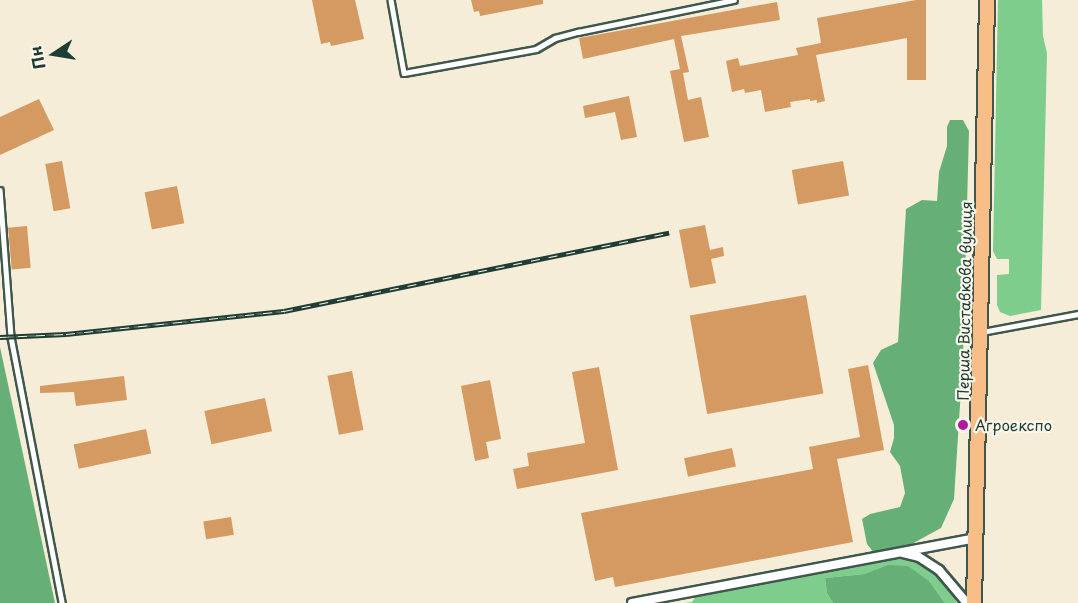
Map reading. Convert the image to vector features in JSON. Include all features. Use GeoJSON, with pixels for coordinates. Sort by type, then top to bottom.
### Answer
{"type":"FeatureCollection","features":[{"type":"Feature","properties":{"kind":"main road","name":"Перша Виставкова вулиця"},"geometry":{"type":"LineString","coordinates":[[974,603],[987,0]]}},
{"type":"Feature","properties":{"kind":"street"},"geometry":{"type":"LineString","coordinates":[[632,603],[975,538]]}},
{"type":"Feature","properties":{"kind":"street"},"geometry":{"type":"LineString","coordinates":[[900,552],[919,557],[939,570],[967,603]]}},
{"type":"Feature","properties":{"kind":"lane"},"geometry":{"type":"LineString","coordinates":[[391,0],[404,73],[536,49],[567,35],[734,0]]}},
{"type":"Feature","properties":{"kind":"lane"},"geometry":{"type":"LineString","coordinates":[[0,190],[11,337],[62,603]]}},
{"type":"Feature","properties":{"kind":"lane"},"geometry":{"type":"LineString","coordinates":[[980,332],[1078,314]]}},
{"type":"Feature","properties":{"kind":"green space"},"geometry":{"type":"Polygon","coordinates":[[[998,0],[1042,0],[1043,36],[1047,53],[1041,310],[1010,316],[1000,312],[997,305],[997,275],[1009,274],[1009,259],[997,259],[993,251],[998,0]]]}},
{"type":"Feature","properties":{"kind":"green space"},"geometry":{"type":"Polygon","coordinates":[[[950,120],[963,120],[969,131],[963,358],[954,499],[941,528],[910,545],[874,553],[867,544],[862,519],[870,514],[900,507],[905,493],[900,466],[890,452],[894,438],[894,425],[873,363],[881,350],[898,342],[906,209],[922,200],[937,201],[939,172],[947,146],[947,127],[950,120]]]}},
{"type":"Feature","properties":{"kind":"green space"},"geometry":{"type":"Polygon","coordinates":[[[0,347],[55,603],[0,603],[0,347]]]}},
{"type":"Feature","properties":{"kind":"green space"},"geometry":{"type":"Polygon","coordinates":[[[904,558],[920,562],[934,572],[947,584],[957,603],[945,603],[930,582],[887,565],[864,574],[825,578],[827,593],[833,603],[685,603],[692,602],[697,595],[904,558]]]}},
{"type":"Feature","properties":{"kind":"green space"},"geometry":{"type":"Polygon","coordinates":[[[887,565],[908,566],[930,582],[945,603],[833,603],[827,593],[825,578],[864,574],[887,565]]]}},
{"type":"Feature","properties":{"kind":"building"},"geometry":{"type":"Polygon","coordinates":[[[312,0],[355,0],[364,39],[331,46],[330,42],[321,44],[312,0]]]}},
{"type":"Feature","properties":{"kind":"building"},"geometry":{"type":"Polygon","coordinates":[[[471,0],[543,0],[543,4],[480,16],[479,11],[474,12],[471,0]]]}},
{"type":"Feature","properties":{"kind":"building"},"geometry":{"type":"Polygon","coordinates":[[[926,0],[926,80],[907,80],[907,38],[816,55],[825,101],[817,103],[817,100],[810,101],[810,99],[790,102],[791,107],[765,112],[761,90],[745,93],[744,89],[732,92],[726,61],[738,58],[740,66],[798,55],[796,48],[821,43],[817,18],[926,0]]]}},
{"type":"Feature","properties":{"kind":"building"},"geometry":{"type":"Polygon","coordinates":[[[777,2],[780,20],[681,36],[689,72],[683,73],[688,100],[701,97],[709,137],[684,142],[670,71],[680,69],[674,39],[583,59],[579,38],[777,2]]]}},
{"type":"Feature","properties":{"kind":"building"},"geometry":{"type":"Polygon","coordinates":[[[629,96],[637,137],[621,140],[615,112],[585,118],[583,106],[629,96]]]}},
{"type":"Feature","properties":{"kind":"building"},"geometry":{"type":"Polygon","coordinates":[[[39,99],[54,130],[0,155],[0,117],[39,99]]]}},
{"type":"Feature","properties":{"kind":"building"},"geometry":{"type":"Polygon","coordinates":[[[62,161],[70,208],[54,211],[45,164],[62,161]]]}},
{"type":"Feature","properties":{"kind":"building"},"geometry":{"type":"Polygon","coordinates":[[[843,161],[849,195],[798,204],[792,170],[843,161]]]}},
{"type":"Feature","properties":{"kind":"building"},"geometry":{"type":"Polygon","coordinates":[[[177,186],[184,223],[152,230],[145,192],[177,186]]]}},
{"type":"Feature","properties":{"kind":"building"},"geometry":{"type":"Polygon","coordinates":[[[705,225],[710,250],[723,247],[724,256],[711,259],[716,283],[690,288],[679,230],[705,225]]]}},
{"type":"Feature","properties":{"kind":"building"},"geometry":{"type":"Polygon","coordinates":[[[27,226],[31,268],[12,269],[8,228],[27,226]]]}},
{"type":"Feature","properties":{"kind":"building"},"geometry":{"type":"Polygon","coordinates":[[[806,295],[823,393],[707,414],[690,315],[806,295]]]}},
{"type":"Feature","properties":{"kind":"building"},"geometry":{"type":"Polygon","coordinates":[[[868,365],[884,450],[837,459],[853,542],[615,587],[613,577],[595,581],[581,513],[813,469],[809,447],[860,437],[848,369],[868,365]]]}},
{"type":"Feature","properties":{"kind":"building"},"geometry":{"type":"Polygon","coordinates":[[[599,367],[618,470],[517,489],[513,469],[529,466],[527,453],[585,443],[572,372],[599,367]]]}},
{"type":"Feature","properties":{"kind":"building"},"geometry":{"type":"Polygon","coordinates":[[[352,371],[363,430],[339,435],[327,376],[352,371]]]}},
{"type":"Feature","properties":{"kind":"building"},"geometry":{"type":"Polygon","coordinates":[[[124,376],[127,400],[76,406],[74,392],[40,393],[40,386],[124,376]]]}},
{"type":"Feature","properties":{"kind":"building"},"geometry":{"type":"Polygon","coordinates":[[[490,380],[501,439],[486,442],[489,458],[475,461],[461,386],[490,380]]]}},
{"type":"Feature","properties":{"kind":"building"},"geometry":{"type":"Polygon","coordinates":[[[265,398],[272,431],[211,444],[204,411],[265,398]]]}},
{"type":"Feature","properties":{"kind":"building"},"geometry":{"type":"Polygon","coordinates":[[[146,429],[151,453],[79,469],[74,444],[146,429]]]}},
{"type":"Feature","properties":{"kind":"building"},"geometry":{"type":"Polygon","coordinates":[[[732,448],[736,467],[688,477],[684,458],[732,448]]]}},
{"type":"Feature","properties":{"kind":"building"},"geometry":{"type":"Polygon","coordinates":[[[231,517],[234,535],[206,539],[203,521],[231,517]]]}},
{"type":"Feature","properties":{"kind":"railway"},"geometry":{"type":"LineString","coordinates":[[0,337],[66,334],[284,311],[669,233]]}},
{"type":"Feature","properties":{"kind":"place","name":"Агроекспо"},"geometry":{"type":"Point","coordinates":[963,425]}}]}
